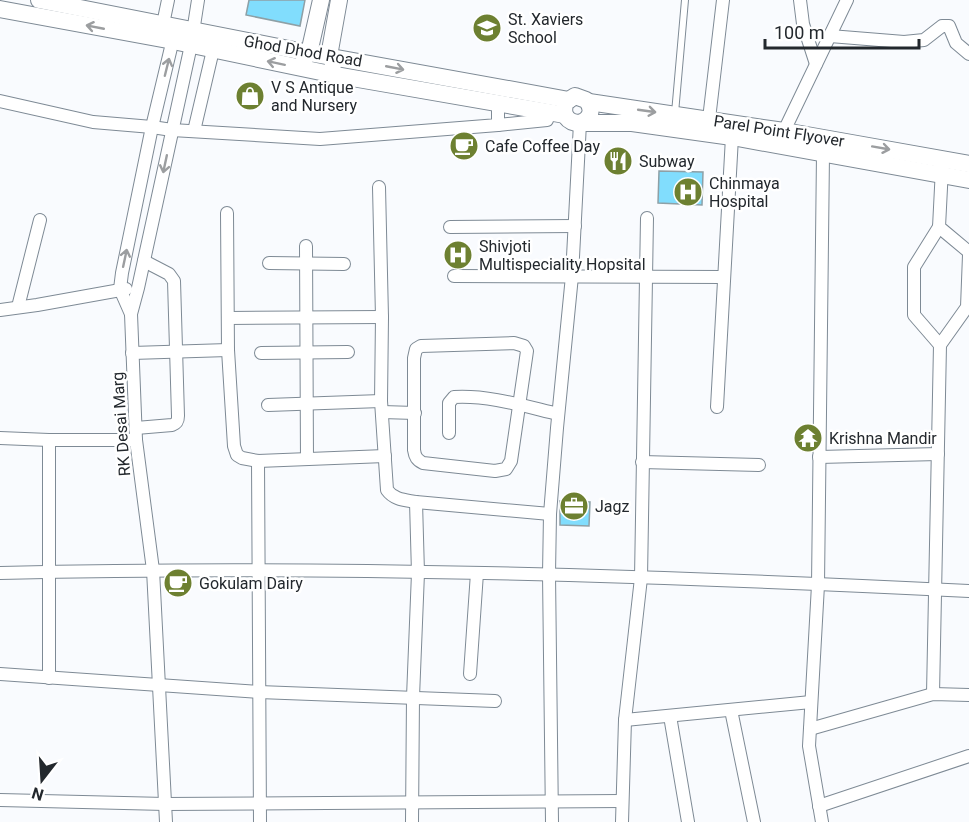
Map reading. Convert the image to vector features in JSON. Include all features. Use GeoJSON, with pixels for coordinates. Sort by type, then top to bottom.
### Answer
{"type":"FeatureCollection","features":[{"type":"Feature","properties":{"kind":"main road"},"geometry":{"type":"LineString","coordinates":[[39,0],[88,5],[192,38],[213,50],[308,61],[326,73],[498,103],[561,109]]}},
{"type":"Feature","properties":{"kind":"main road"},"geometry":{"type":"LineString","coordinates":[[308,61],[321,0]]}},
{"type":"Feature","properties":{"kind":"main road"},"geometry":{"type":"LineString","coordinates":[[326,73],[332,70],[334,64],[329,56],[339,0]]}},
{"type":"Feature","properties":{"kind":"main road"},"geometry":{"type":"LineString","coordinates":[[0,9],[171,31]]}},
{"type":"Feature","properties":{"kind":"main road","name":"Ghod Dhod Road"},"geometry":{"type":"LineString","coordinates":[[192,38],[308,61],[329,56],[561,109],[571,122],[580,123]]}},
{"type":"Feature","properties":{"kind":"main road","name":"Ghod Dhod Road"},"geometry":{"type":"LineString","coordinates":[[561,109],[575,96],[589,102]]}},
{"type":"Feature","properties":{"kind":"main road"},"geometry":{"type":"LineString","coordinates":[[580,123],[588,119],[590,115],[589,102]]}},
{"type":"Feature","properties":{"kind":"main road","name":"Parel Point Flyover"},"geometry":{"type":"LineString","coordinates":[[589,102],[784,130],[942,167],[969,164]]}},
{"type":"Feature","properties":{"kind":"main road"},"geometry":{"type":"LineString","coordinates":[[580,123],[632,123],[732,137],[822,154],[942,167],[969,180]]}},
{"type":"Feature","properties":{"kind":"street"},"geometry":{"type":"LineString","coordinates":[[131,314],[120,289],[171,31],[168,0]]}},
{"type":"Feature","properties":{"kind":"street","name":"RK Desai Marg"},"geometry":{"type":"LineString","coordinates":[[166,822],[153,570],[136,434],[131,314],[192,38],[198,0]]}},
{"type":"Feature","properties":{"kind":"street"},"geometry":{"type":"LineString","coordinates":[[709,120],[723,0]]}},
{"type":"Feature","properties":{"kind":"street"},"geometry":{"type":"LineString","coordinates":[[800,0],[803,24],[816,64]]}},
{"type":"Feature","properties":{"kind":"street"},"geometry":{"type":"LineString","coordinates":[[784,130],[847,0]]}},
{"type":"Feature","properties":{"kind":"street"},"geometry":{"type":"LineString","coordinates":[[830,36],[904,42],[924,40],[942,26],[949,26],[956,43],[969,54]]}},
{"type":"Feature","properties":{"kind":"street"},"geometry":{"type":"LineString","coordinates":[[194,131],[213,50]]}},
{"type":"Feature","properties":{"kind":"street"},"geometry":{"type":"LineString","coordinates":[[0,101],[93,122],[172,130],[320,139],[547,120],[561,109]]}},
{"type":"Feature","properties":{"kind":"street"},"geometry":{"type":"LineString","coordinates":[[498,103],[498,125]]}},
{"type":"Feature","properties":{"kind":"street"},"geometry":{"type":"LineString","coordinates":[[552,822],[550,514],[572,276],[580,123]]}},
{"type":"Feature","properties":{"kind":"street"},"geometry":{"type":"LineString","coordinates":[[717,407],[732,137]]}},
{"type":"Feature","properties":{"kind":"street"},"geometry":{"type":"LineString","coordinates":[[822,154],[818,585],[809,746],[822,822]]}},
{"type":"Feature","properties":{"kind":"street"},"geometry":{"type":"LineString","coordinates":[[940,345],[914,315],[914,267],[939,227],[942,167]]}},
{"type":"Feature","properties":{"kind":"street"},"geometry":{"type":"LineString","coordinates":[[379,187],[382,407],[387,490],[396,498],[416,502],[550,514]]}},
{"type":"Feature","properties":{"kind":"street"},"geometry":{"type":"LineString","coordinates":[[227,213],[228,350],[234,446],[237,454],[242,458],[258,461],[385,456]]}},
{"type":"Feature","properties":{"kind":"street"},"geometry":{"type":"LineString","coordinates":[[622,822],[625,720],[641,578],[647,218]]}},
{"type":"Feature","properties":{"kind":"street"},"geometry":{"type":"LineString","coordinates":[[18,307],[40,219]]}},
{"type":"Feature","properties":{"kind":"street"},"geometry":{"type":"LineString","coordinates":[[450,227],[575,226]]}},
{"type":"Feature","properties":{"kind":"street"},"geometry":{"type":"LineString","coordinates":[[933,694],[940,345],[967,307],[969,254],[939,227]]}},
{"type":"Feature","properties":{"kind":"street"},"geometry":{"type":"LineString","coordinates":[[306,246],[307,459]]}},
{"type":"Feature","properties":{"kind":"street"},"geometry":{"type":"LineString","coordinates":[[0,438],[49,441],[136,434],[176,423],[176,352],[172,278],[169,274],[144,261]]}},
{"type":"Feature","properties":{"kind":"street"},"geometry":{"type":"LineString","coordinates":[[269,263],[344,264]]}},
{"type":"Feature","properties":{"kind":"street"},"geometry":{"type":"LineString","coordinates":[[454,276],[724,277]]}},
{"type":"Feature","properties":{"kind":"street"},"geometry":{"type":"LineString","coordinates":[[0,310],[120,289],[138,288]]}},
{"type":"Feature","properties":{"kind":"street"},"geometry":{"type":"LineString","coordinates":[[228,318],[382,317]]}},
{"type":"Feature","properties":{"kind":"street"},"geometry":{"type":"LineString","coordinates":[[514,343],[524,346],[526,358],[519,405],[511,461],[506,469],[495,471],[419,462],[414,456],[416,349],[421,346],[514,343]]}},
{"type":"Feature","properties":{"kind":"street"},"geometry":{"type":"LineString","coordinates":[[132,353],[228,350]]}},
{"type":"Feature","properties":{"kind":"street"},"geometry":{"type":"LineString","coordinates":[[261,353],[348,352]]}},
{"type":"Feature","properties":{"kind":"street"},"geometry":{"type":"LineString","coordinates":[[449,432],[449,403],[454,397],[487,398],[558,414]]}},
{"type":"Feature","properties":{"kind":"street"},"geometry":{"type":"LineString","coordinates":[[268,405],[306,403],[382,407],[415,413]]}},
{"type":"Feature","properties":{"kind":"street"},"geometry":{"type":"LineString","coordinates":[[49,441],[49,678]]}},
{"type":"Feature","properties":{"kind":"street"},"geometry":{"type":"LineString","coordinates":[[819,457],[938,454]]}},
{"type":"Feature","properties":{"kind":"street"},"geometry":{"type":"LineString","coordinates":[[258,461],[260,822]]}},
{"type":"Feature","properties":{"kind":"street"},"geometry":{"type":"LineString","coordinates":[[642,462],[759,465]]}},
{"type":"Feature","properties":{"kind":"street"},"geometry":{"type":"LineString","coordinates":[[412,822],[413,697],[418,573],[416,502]]}},
{"type":"Feature","properties":{"kind":"street"},"geometry":{"type":"LineString","coordinates":[[0,573],[153,570],[549,574],[969,591]]}},
{"type":"Feature","properties":{"kind":"street"},"geometry":{"type":"LineString","coordinates":[[470,674],[477,573]]}},
{"type":"Feature","properties":{"kind":"street"},"geometry":{"type":"LineString","coordinates":[[0,674],[259,692],[495,701]]}},
{"type":"Feature","properties":{"kind":"street"},"geometry":{"type":"LineString","coordinates":[[810,729],[933,694],[969,695]]}},
{"type":"Feature","properties":{"kind":"street"},"geometry":{"type":"LineString","coordinates":[[625,720],[811,702]]}},
{"type":"Feature","properties":{"kind":"street"},"geometry":{"type":"LineString","coordinates":[[732,710],[754,822]]}},
{"type":"Feature","properties":{"kind":"street"},"geometry":{"type":"LineString","coordinates":[[670,716],[688,822]]}},
{"type":"Feature","properties":{"kind":"street"},"geometry":{"type":"LineString","coordinates":[[819,806],[969,756]]}},
{"type":"Feature","properties":{"kind":"street"},"geometry":{"type":"LineString","coordinates":[[0,800],[165,804],[622,801]]}},
{"type":"Feature","properties":{"kind":"lane"},"geometry":{"type":"LineString","coordinates":[[675,115],[685,0]]}},
{"type":"Feature","properties":{"kind":"building"},"geometry":{"type":"Polygon","coordinates":[[[249,0],[305,0],[300,26],[246,15],[249,0]]]}},
{"type":"Feature","properties":{"kind":"building"},"geometry":{"type":"Polygon","coordinates":[[[659,171],[703,172],[702,205],[658,203],[659,171]]]}},
{"type":"Feature","properties":{"kind":"building"},"geometry":{"type":"Polygon","coordinates":[[[560,501],[590,502],[589,526],[560,525],[560,501]]]}},
{"type":"Feature","properties":{"kind":"place","name":"St. Xaviers School"},"geometry":{"type":"Point","coordinates":[487,28]}},
{"type":"Feature","properties":{"kind":"place","name":"V S Antique and Nursery"},"geometry":{"type":"Point","coordinates":[250,96]}},
{"type":"Feature","properties":{"kind":"place","name":"Cafe Coffee Day"},"geometry":{"type":"Point","coordinates":[464,146]}},
{"type":"Feature","properties":{"kind":"place","name":"Subway"},"geometry":{"type":"Point","coordinates":[618,161]}},
{"type":"Feature","properties":{"kind":"place","name":"Chinmaya Hospital"},"geometry":{"type":"Point","coordinates":[688,192]}},
{"type":"Feature","properties":{"kind":"place","name":"Shivjoti Multispeciality Hopsital"},"geometry":{"type":"Point","coordinates":[458,255]}},
{"type":"Feature","properties":{"kind":"place","name":"Krishna Mandir"},"geometry":{"type":"Point","coordinates":[808,438]}},
{"type":"Feature","properties":{"kind":"place","name":"Jagz"},"geometry":{"type":"Point","coordinates":[574,506]}},
{"type":"Feature","properties":{"kind":"place","name":"Gokulam Dairy"},"geometry":{"type":"Point","coordinates":[178,583]}}]}
